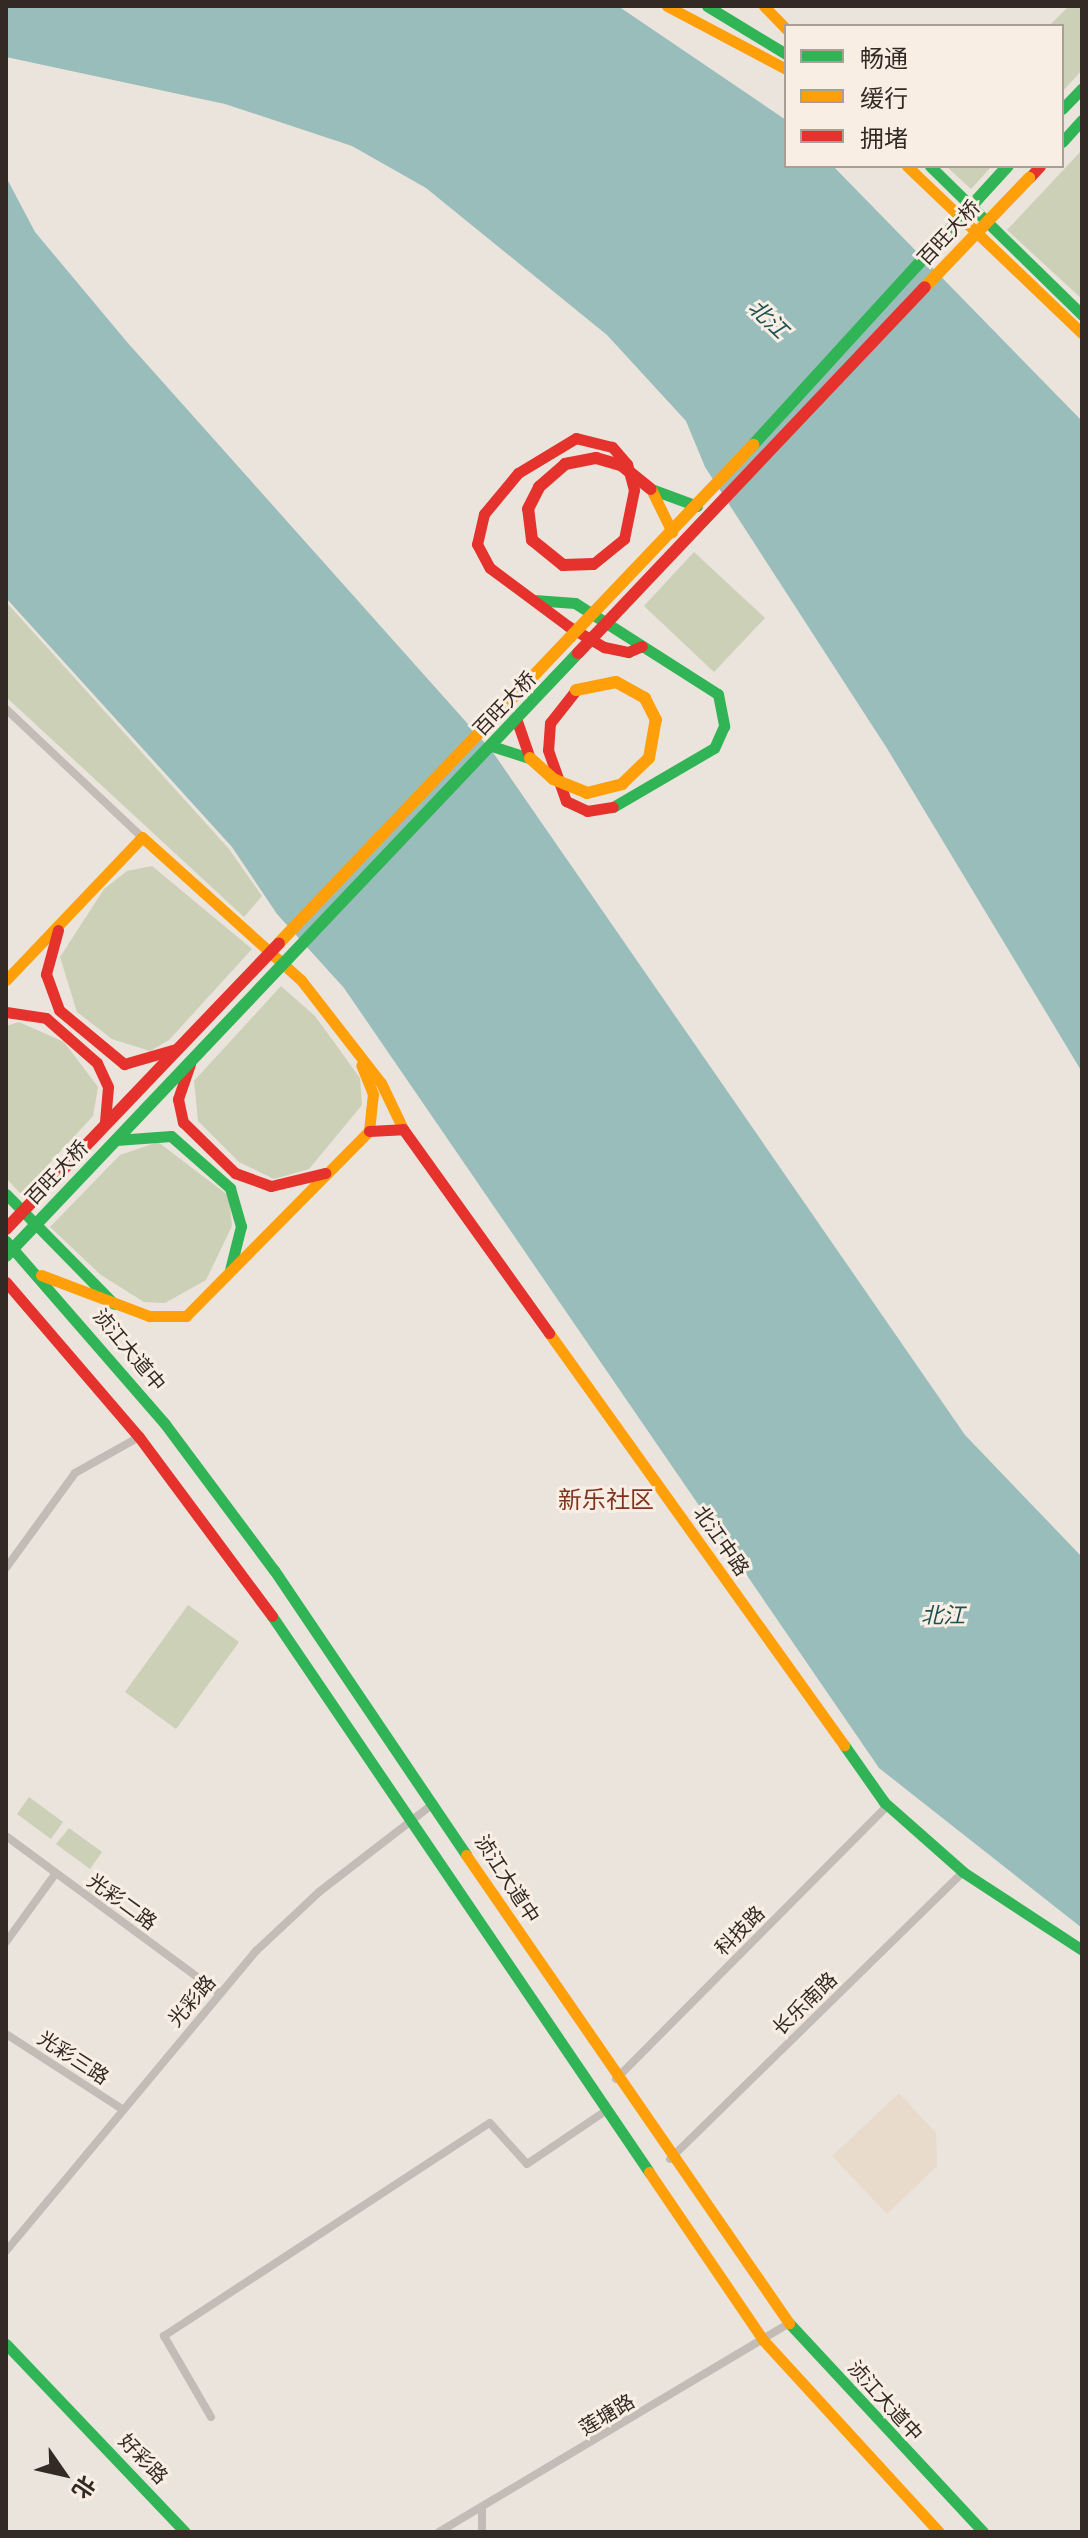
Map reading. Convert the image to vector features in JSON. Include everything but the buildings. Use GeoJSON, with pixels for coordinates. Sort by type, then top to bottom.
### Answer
{"type":"FeatureCollection","features":[{"type":"Feature","properties":{"kind":"main road"},"geometry":{"type":"LineString","coordinates":[[667,6],[683,10],[694,20],[784,68]]}},
{"type":"Feature","properties":{"kind":"main road"},"geometry":{"type":"LineString","coordinates":[[694,20],[705,6],[784,53]]}},
{"type":"Feature","properties":{"kind":"main road"},"geometry":{"type":"LineString","coordinates":[[764,6],[784,27]]}},
{"type":"Feature","properties":{"kind":"main road"},"geometry":{"type":"LineString","coordinates":[[1064,107],[1082,88]]}},
{"type":"Feature","properties":{"kind":"main road"},"geometry":{"type":"LineString","coordinates":[[1064,140],[1082,120]]}},
{"type":"Feature","properties":{"kind":"main road"},"geometry":{"type":"LineString","coordinates":[[909,168],[1082,333]]}},
{"type":"Feature","properties":{"kind":"main road"},"geometry":{"type":"LineString","coordinates":[[932,168],[1082,315]]}},
{"type":"Feature","properties":{"kind":"main road","name":"百旺大桥"},"geometry":{"type":"LineString","coordinates":[[6,1229],[697,506],[1006,168]]}},
{"type":"Feature","properties":{"kind":"main road","name":"百旺大桥"},"geometry":{"type":"LineString","coordinates":[[6,1256],[517,721],[1038,168]]}},
{"type":"Feature","properties":{"kind":"main road"},"geometry":{"type":"LineString","coordinates":[[642,646],[628,652],[604,647],[490,568],[477,544],[478,524],[518,473],[576,438],[612,447],[627,464],[634,490],[624,539],[593,564],[563,565],[532,540],[528,509],[539,487],[565,464],[596,458],[621,465],[651,489],[697,506]]}},
{"type":"Feature","properties":{"kind":"main road"},"geometry":{"type":"LineString","coordinates":[[651,489],[672,532]]}},
{"type":"Feature","properties":{"kind":"main road"},"geometry":{"type":"LineString","coordinates":[[492,746],[530,758],[553,779],[587,793],[622,784],[649,758],[656,720],[645,698],[616,682],[576,690],[547,736],[566,801],[602,810],[690,768],[721,735],[722,701],[575,603],[534,600]]}},
{"type":"Feature","properties":{"kind":"main road"},"geometry":{"type":"LineString","coordinates":[[517,721],[530,758]]}},
{"type":"Feature","properties":{"kind":"main road"},"geometry":{"type":"LineString","coordinates":[[6,980],[142,837],[293,972],[351,1045],[373,1094],[369,1131],[186,1316],[117,1306],[38,1273]]}},
{"type":"Feature","properties":{"kind":"main road"},"geometry":{"type":"LineString","coordinates":[[63,920],[46,974],[59,1010],[124,1064],[176,1049]]}},
{"type":"Feature","properties":{"kind":"main road"},"geometry":{"type":"LineString","coordinates":[[6,1012],[51,1022],[103,1071],[105,1124]]}},
{"type":"Feature","properties":{"kind":"main road","name":"北江中路"},"geometry":{"type":"LineString","coordinates":[[351,1045],[381,1083],[403,1129],[888,1805],[963,1872],[1082,1950]]}},
{"type":"Feature","properties":{"kind":"main road"},"geometry":{"type":"LineString","coordinates":[[191,1062],[178,1099],[192,1137],[247,1180],[300,1183],[328,1172]]}},
{"type":"Feature","properties":{"kind":"main road"},"geometry":{"type":"LineString","coordinates":[[369,1131],[403,1129]]}},
{"type":"Feature","properties":{"kind":"main road"},"geometry":{"type":"LineString","coordinates":[[116,1140],[156,1132],[184,1145],[235,1196],[239,1243],[229,1273]]}},
{"type":"Feature","properties":{"kind":"main road"},"geometry":{"type":"LineString","coordinates":[[6,1194],[117,1306]]}},
{"type":"Feature","properties":{"kind":"main road","name":"浈江大道中"},"geometry":{"type":"LineString","coordinates":[[6,1241],[38,1273],[165,1424],[434,1803],[670,2159],[789,2323],[983,2532]]}},
{"type":"Feature","properties":{"kind":"main road"},"geometry":{"type":"LineString","coordinates":[[6,1282],[139,1437],[253,1588],[604,2112],[764,2341],[939,2532]]}},
{"type":"Feature","properties":{"kind":"main road","name":"好彩路"},"geometry":{"type":"LineString","coordinates":[[6,2344],[185,2532]]}},
{"type":"Feature","properties":{"kind":"street"},"geometry":{"type":"LineString","coordinates":[[6,709],[142,837]]}},
{"type":"Feature","properties":{"kind":"street"},"geometry":{"type":"LineString","coordinates":[[6,1303],[16,1293]]}},
{"type":"Feature","properties":{"kind":"street"},"geometry":{"type":"LineString","coordinates":[[6,1568],[75,1473],[139,1437]]}},
{"type":"Feature","properties":{"kind":"street","name":"光彩路"},"geometry":{"type":"LineString","coordinates":[[6,2251],[219,1993],[319,1892],[434,1803]]}},
{"type":"Feature","properties":{"kind":"street","name":"科技路"},"geometry":{"type":"LineString","coordinates":[[616,2079],[888,1805]]}},
{"type":"Feature","properties":{"kind":"street","name":"光彩二路"},"geometry":{"type":"LineString","coordinates":[[6,1836],[219,1993]]}},
{"type":"Feature","properties":{"kind":"street","name":"长乐南路"},"geometry":{"type":"LineString","coordinates":[[670,2159],[963,1872]]}},
{"type":"Feature","properties":{"kind":"street"},"geometry":{"type":"LineString","coordinates":[[6,1942],[56,1873]]}},
{"type":"Feature","properties":{"kind":"street","name":"光彩三路"},"geometry":{"type":"LineString","coordinates":[[6,2034],[122,2109]]}},
{"type":"Feature","properties":{"kind":"street"},"geometry":{"type":"LineString","coordinates":[[211,2417],[164,2336],[490,2123],[527,2164],[604,2112]]}},
{"type":"Feature","properties":{"kind":"street","name":"莲塘路"},"geometry":{"type":"LineString","coordinates":[[439,2532],[764,2341],[789,2323]]}},
{"type":"Feature","properties":{"kind":"street"},"geometry":{"type":"LineString","coordinates":[[482,2507],[482,2532]]}},
{"type":"Feature","properties":{"kind":"green space"},"geometry":{"type":"Polygon","coordinates":[[[1069,6],[1082,6],[1082,70],[1064,90],[1064,24],[1051,24],[1069,6]]]}},
{"type":"Feature","properties":{"kind":"green space"},"geometry":{"type":"Polygon","coordinates":[[[1082,150],[1082,299],[1007,230],[1082,150]]]}},
{"type":"Feature","properties":{"kind":"green space"},"geometry":{"type":"Polygon","coordinates":[[[948,168],[990,168],[971,189],[948,168]]]}},
{"type":"Feature","properties":{"kind":"green space"},"geometry":{"type":"Polygon","coordinates":[[[694,552],[765,618],[714,672],[644,606],[694,552]]]}},
{"type":"Feature","properties":{"kind":"green space"},"geometry":{"type":"Polygon","coordinates":[[[6,602],[229,849],[262,896],[244,917],[6,697],[6,602]]]}},
{"type":"Feature","properties":{"kind":"green space"},"geometry":{"type":"Polygon","coordinates":[[[152,866],[252,949],[169,1040],[150,1051],[112,1039],[77,1012],[60,957],[104,889],[127,871],[152,866]]]}},
{"type":"Feature","properties":{"kind":"green space"},"geometry":{"type":"Polygon","coordinates":[[[281,986],[315,1016],[360,1078],[362,1105],[309,1169],[274,1179],[239,1162],[198,1121],[194,1081],[281,986]]]}},
{"type":"Feature","properties":{"kind":"green space"},"geometry":{"type":"Polygon","coordinates":[[[19,1022],[64,1042],[98,1087],[93,1116],[21,1194],[6,1178],[6,1026],[19,1022]]]}},
{"type":"Feature","properties":{"kind":"green space"},"geometry":{"type":"Polygon","coordinates":[[[158,1142],[229,1196],[232,1226],[206,1280],[165,1303],[144,1302],[101,1275],[50,1227],[120,1155],[158,1142]]]}},
{"type":"Feature","properties":{"kind":"green space"},"geometry":{"type":"Polygon","coordinates":[[[188,1605],[239,1642],[176,1729],[125,1692],[188,1605]]]}},
{"type":"Feature","properties":{"kind":"green space"},"geometry":{"type":"Polygon","coordinates":[[[29,1797],[63,1822],[51,1839],[17,1814],[29,1797]]]}},
{"type":"Feature","properties":{"kind":"green space"},"geometry":{"type":"Polygon","coordinates":[[[69,1828],[102,1852],[90,1869],[56,1844],[69,1828]]]}},
{"type":"Feature","properties":{"kind":"shaded area"},"geometry":{"type":"Polygon","coordinates":[[[899,2093],[936,2133],[937,2166],[887,2214],[832,2156],[899,2093]]]}},
{"type":"Feature","properties":{"kind":"water","name":"北江"},"geometry":{"type":"Polygon","coordinates":[[[6,6],[618,6],[784,119],[784,168],[835,168],[1082,421],[1082,1072],[888,750],[705,467],[686,421],[607,335],[426,188],[352,146],[225,104],[6,57],[6,6]]]}},
{"type":"Feature","properties":{"kind":"water","name":"北江"},"geometry":{"type":"Polygon","coordinates":[[[6,177],[35,232],[127,342],[492,751],[965,1435],[1082,1557],[1082,1928],[879,1768],[344,988],[277,914],[232,847],[6,598],[6,177]]]}},
{"type":"Feature","properties":{"kind":"traffic: fast"},"geometry":{"type":"LineString","coordinates":[[707,6],[784,53]]}},
{"type":"Feature","properties":{"kind":"traffic: fast"},"geometry":{"type":"LineString","coordinates":[[1064,107],[1082,88]]}},
{"type":"Feature","properties":{"kind":"traffic: fast"},"geometry":{"type":"LineString","coordinates":[[1064,140],[1082,120]]}},
{"type":"Feature","properties":{"kind":"traffic: fast"},"geometry":{"type":"LineString","coordinates":[[932,168],[1082,315]]}},
{"type":"Feature","properties":{"kind":"traffic: fast"},"geometry":{"type":"LineString","coordinates":[[753,445],[1006,168]]}},
{"type":"Feature","properties":{"kind":"traffic: fast"},"geometry":{"type":"LineString","coordinates":[[651,489],[697,506]]}},
{"type":"Feature","properties":{"kind":"traffic: fast"},"geometry":{"type":"LineString","coordinates":[[534,600],[575,603],[718,694],[724,726],[714,748],[613,807]]}},
{"type":"Feature","properties":{"kind":"traffic: fast"},"geometry":{"type":"LineString","coordinates":[[6,1256],[578,653]]}},
{"type":"Feature","properties":{"kind":"traffic: fast"},"geometry":{"type":"LineString","coordinates":[[492,746],[530,758]]}},
{"type":"Feature","properties":{"kind":"traffic: fast"},"geometry":{"type":"LineString","coordinates":[[116,1140],[171,1136],[230,1188],[241,1226],[230,1270]]}},
{"type":"Feature","properties":{"kind":"traffic: fast"},"geometry":{"type":"LineString","coordinates":[[6,1194],[114,1304]]}},
{"type":"Feature","properties":{"kind":"traffic: fast"},"geometry":{"type":"LineString","coordinates":[[6,1241],[165,1424],[274,1570],[466,1855]]}},
{"type":"Feature","properties":{"kind":"traffic: fast"},"geometry":{"type":"LineString","coordinates":[[272,1616],[649,2172]]}},
{"type":"Feature","properties":{"kind":"traffic: fast"},"geometry":{"type":"LineString","coordinates":[[844,1745],[884,1802],[963,1872],[1082,1950]]}},
{"type":"Feature","properties":{"kind":"traffic: fast"},"geometry":{"type":"LineString","coordinates":[[789,2323],[983,2532]]}},
{"type":"Feature","properties":{"kind":"traffic: fast"},"geometry":{"type":"LineString","coordinates":[[6,2344],[185,2532]]}},
{"type":"Feature","properties":{"kind":"traffic: slow"},"geometry":{"type":"LineString","coordinates":[[667,6],[784,68]]}},
{"type":"Feature","properties":{"kind":"traffic: slow"},"geometry":{"type":"LineString","coordinates":[[764,6],[784,27]]}},
{"type":"Feature","properties":{"kind":"traffic: slow"},"geometry":{"type":"LineString","coordinates":[[909,168],[1082,333]]}},
{"type":"Feature","properties":{"kind":"traffic: slow"},"geometry":{"type":"LineString","coordinates":[[925,287],[1029,178]]}},
{"type":"Feature","properties":{"kind":"traffic: slow"},"geometry":{"type":"LineString","coordinates":[[279,943],[753,445]]}},
{"type":"Feature","properties":{"kind":"traffic: slow"},"geometry":{"type":"LineString","coordinates":[[651,489],[672,532]]}},
{"type":"Feature","properties":{"kind":"traffic: slow"},"geometry":{"type":"LineString","coordinates":[[530,758],[553,779],[587,793],[622,784],[649,758],[656,720],[645,698],[616,682],[576,690]]}},
{"type":"Feature","properties":{"kind":"traffic: slow"},"geometry":{"type":"LineString","coordinates":[[6,980],[142,837],[301,980],[381,1083],[403,1129]]}},
{"type":"Feature","properties":{"kind":"traffic: slow"},"geometry":{"type":"LineString","coordinates":[[41,1275],[149,1316],[186,1316],[369,1131],[373,1094],[361,1065]]}},
{"type":"Feature","properties":{"kind":"traffic: slow"},"geometry":{"type":"LineString","coordinates":[[549,1333],[844,1745]]}},
{"type":"Feature","properties":{"kind":"traffic: slow"},"geometry":{"type":"LineString","coordinates":[[466,1855],[789,2323]]}},
{"type":"Feature","properties":{"kind":"traffic: slow"},"geometry":{"type":"LineString","coordinates":[[649,2172],[764,2341],[939,2532]]}},
{"type":"Feature","properties":{"kind":"traffic: jam"},"geometry":{"type":"LineString","coordinates":[[1029,178],[1038,168]]}},
{"type":"Feature","properties":{"kind":"traffic: jam"},"geometry":{"type":"LineString","coordinates":[[578,653],[925,287]]}},
{"type":"Feature","properties":{"kind":"traffic: jam"},"geometry":{"type":"LineString","coordinates":[[593,564],[624,539],[634,490],[627,464],[612,447],[576,438],[518,473],[484,514],[477,544],[490,568],[568,626],[604,647],[628,652],[642,646]]}},
{"type":"Feature","properties":{"kind":"traffic: jam"},"geometry":{"type":"LineString","coordinates":[[593,564],[563,565],[532,540],[528,509],[539,487],[565,464],[596,458],[621,465],[651,489]]}},
{"type":"Feature","properties":{"kind":"traffic: jam"},"geometry":{"type":"LineString","coordinates":[[576,690],[550,723],[548,750],[566,801],[587,811],[613,807]]}},
{"type":"Feature","properties":{"kind":"traffic: jam"},"geometry":{"type":"LineString","coordinates":[[517,721],[530,758]]}},
{"type":"Feature","properties":{"kind":"traffic: jam"},"geometry":{"type":"LineString","coordinates":[[58,930],[46,974],[59,1010],[124,1064],[176,1049]]}},
{"type":"Feature","properties":{"kind":"traffic: jam"},"geometry":{"type":"LineString","coordinates":[[6,1229],[279,943]]}},
{"type":"Feature","properties":{"kind":"traffic: jam"},"geometry":{"type":"LineString","coordinates":[[6,1012],[46,1018],[97,1063],[108,1087],[105,1124]]}},
{"type":"Feature","properties":{"kind":"traffic: jam"},"geometry":{"type":"LineString","coordinates":[[190,1064],[178,1099],[183,1122],[235,1173],[271,1186],[325,1173]]}},
{"type":"Feature","properties":{"kind":"traffic: jam"},"geometry":{"type":"LineString","coordinates":[[369,1131],[403,1129],[549,1333]]}},
{"type":"Feature","properties":{"kind":"traffic: jam"},"geometry":{"type":"LineString","coordinates":[[6,1282],[139,1437],[272,1616]]}},
{"type":"Feature","properties":{"kind":"district","name":"新乐社区"},"geometry":{"type":"Point","coordinates":[606,1500]}}]}
